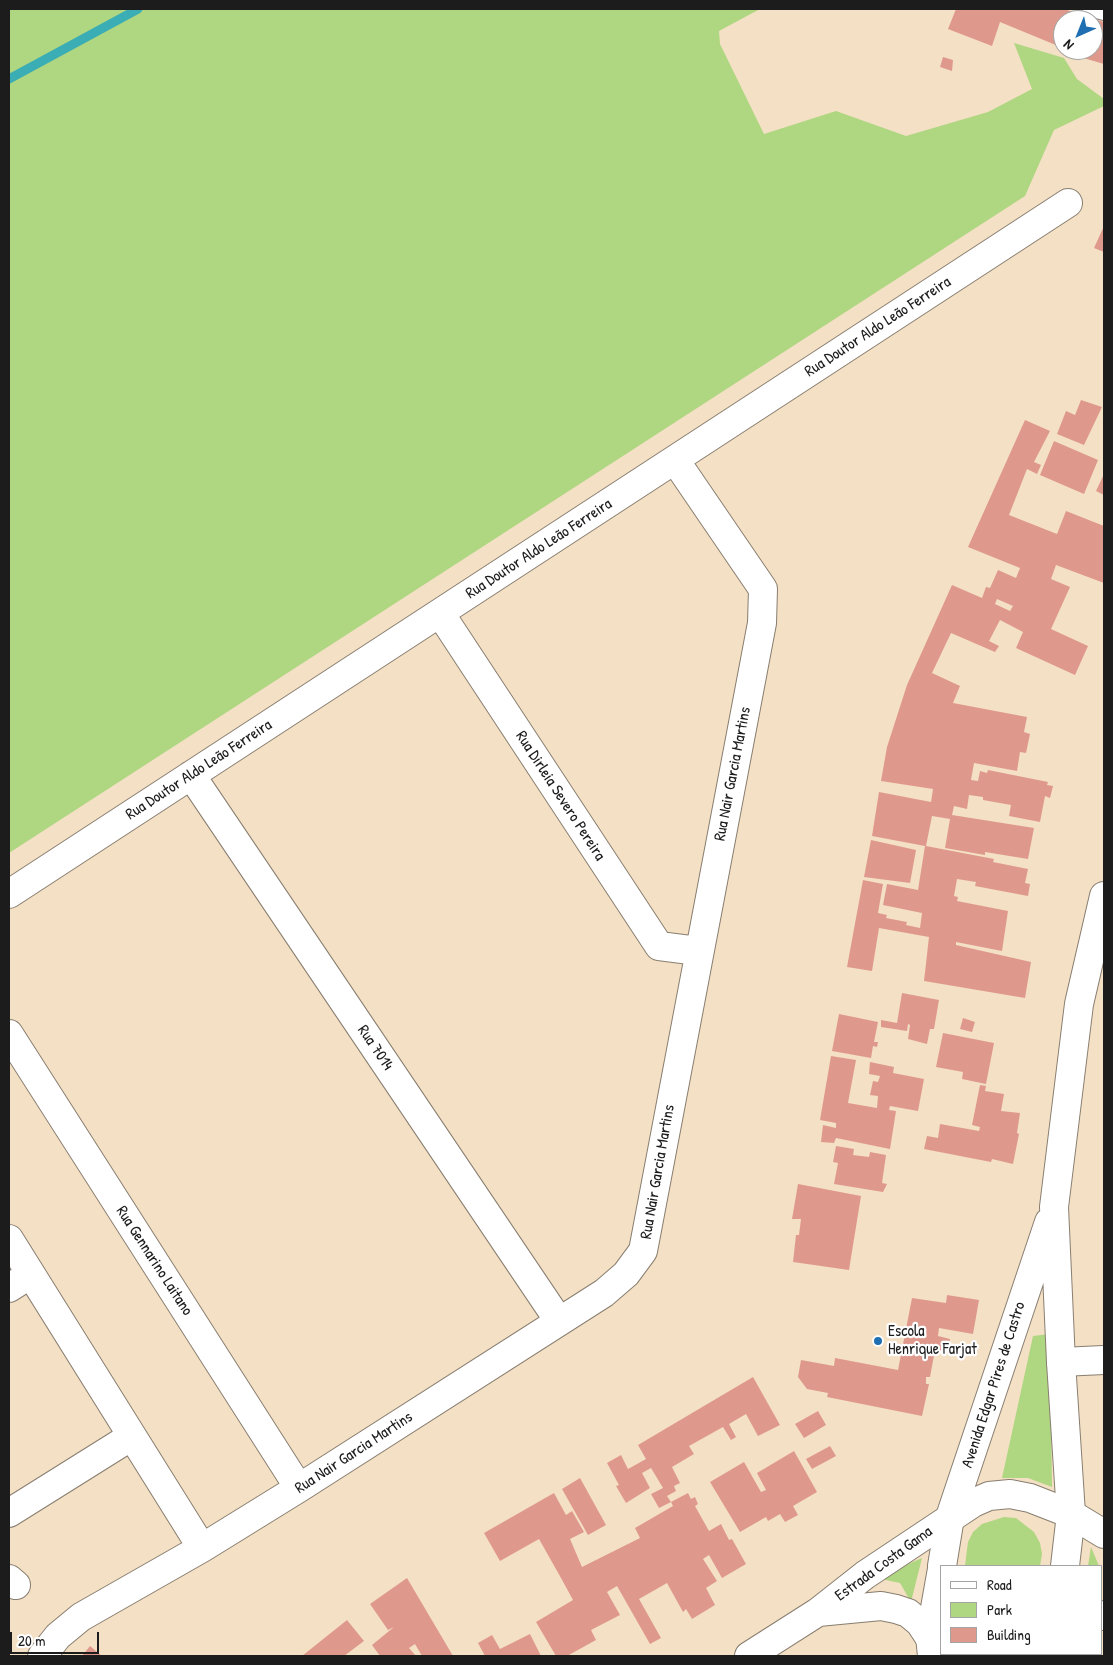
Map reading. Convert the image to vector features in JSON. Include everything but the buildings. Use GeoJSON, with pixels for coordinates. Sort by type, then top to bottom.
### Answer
{"type":"FeatureCollection","features":[{"type":"Feature","properties":{"kind":"street","name":"Rua Doutor Aldo Leão Ferreira"},"geometry":{"type":"LineString","coordinates":[[9,894],[1068,203]]}},
{"type":"Feature","properties":{"kind":"street","name":"Rua Nair Garcia Martins"},"geometry":{"type":"LineString","coordinates":[[42,1656],[58,1636],[81,1617],[202,1548],[299,1488],[604,1293],[626,1274],[643,1252],[698,950],[762,623],[763,589],[675,460]]}},
{"type":"Feature","properties":{"kind":"street","name":"Rua Dirleia Severo Pereira"},"geometry":{"type":"LineString","coordinates":[[440,613],[659,946],[698,950]]}},
{"type":"Feature","properties":{"kind":"street","name":"Rua 7014"},"geometry":{"type":"LineString","coordinates":[[192,775],[559,1321]]}},
{"type":"Feature","properties":{"kind":"street","name":"Avenida Edgar Pires de Castro"},"geometry":{"type":"LineString","coordinates":[[1066,1565],[1071,1514],[1061,1362],[1054,1207],[1079,1004],[1104,896]]}},
{"type":"Feature","properties":{"kind":"street","name":"Rua Gennarino Laitano"},"geometry":{"type":"LineString","coordinates":[[9,1034],[299,1488]]}},
{"type":"Feature","properties":{"kind":"street","name":"Avenida Edgar Pires de Castro"},"geometry":{"type":"LineString","coordinates":[[942,1565],[950,1518],[1054,1207]]}},
{"type":"Feature","properties":{"kind":"street"},"geometry":{"type":"LineString","coordinates":[[9,1239],[20,1281],[132,1436],[202,1548]]}},
{"type":"Feature","properties":{"kind":"street"},"geometry":{"type":"LineString","coordinates":[[1061,1362],[1104,1360]]}},
{"type":"Feature","properties":{"kind":"street"},"geometry":{"type":"LineString","coordinates":[[9,1513],[132,1436]]}},
{"type":"Feature","properties":{"kind":"street","name":"Estrada Costa Gama"},"geometry":{"type":"LineString","coordinates":[[749,1656],[818,1612],[865,1575],[950,1518],[989,1496],[1010,1494],[1030,1498],[1071,1514],[1104,1534]]}},
{"type":"Feature","properties":{"kind":"street","name":"Avenida Edgar Pires de Castro"},"geometry":{"type":"LineString","coordinates":[[935,1650],[940,1591]]}},
{"type":"Feature","properties":{"kind":"street","name":"Estrada Costa Gama"},"geometry":{"type":"LineString","coordinates":[[818,1612],[881,1606],[896,1609],[908,1614],[920,1623],[935,1650]]}},
{"type":"Feature","properties":{"kind":"lane"},"geometry":{"type":"LineString","coordinates":[[1090,9],[1104,13]]}},
{"type":"Feature","properties":{"kind":"green space"},"geometry":{"type":"Polygon","coordinates":[[[9,9],[760,9],[719,31],[720,44],[764,134],[836,111],[906,136],[988,112],[1032,89],[1014,43],[1053,55],[1053,60],[1065,60],[1077,79],[1104,99],[1104,106],[1054,130],[1025,196],[9,853],[9,9]]]}},
{"type":"Feature","properties":{"kind":"green space"},"geometry":{"type":"Polygon","coordinates":[[[1050,1334],[1052,1487],[1028,1478],[1002,1478],[1033,1336],[1050,1334]]]}},
{"type":"Feature","properties":{"kind":"green space"},"geometry":{"type":"Polygon","coordinates":[[[1004,1517],[1016,1518],[1034,1532],[1040,1543],[1042,1554],[1040,1565],[965,1565],[968,1542],[973,1532],[982,1524],[1004,1517]]]}},
{"type":"Feature","properties":{"kind":"green space"},"geometry":{"type":"Polygon","coordinates":[[[1091,1547],[1099,1565],[1088,1565],[1091,1547]]]}},
{"type":"Feature","properties":{"kind":"green space"},"geometry":{"type":"Polygon","coordinates":[[[922,1558],[911,1602],[900,1583],[876,1578],[922,1558]]]}},
{"type":"Feature","properties":{"kind":"green space"},"geometry":{"type":"Polygon","coordinates":[[[974,1655],[1014,1655],[1012,1656],[974,1655]]]}},
{"type":"Feature","properties":{"kind":"waterway"},"geometry":{"type":"LineString","coordinates":[[9,79],[138,9]]}},
{"type":"Feature","properties":{"kind":"place","name":"Escola Henrique Farjat"},"geometry":{"type":"Point","coordinates":[878,1341]}}]}
